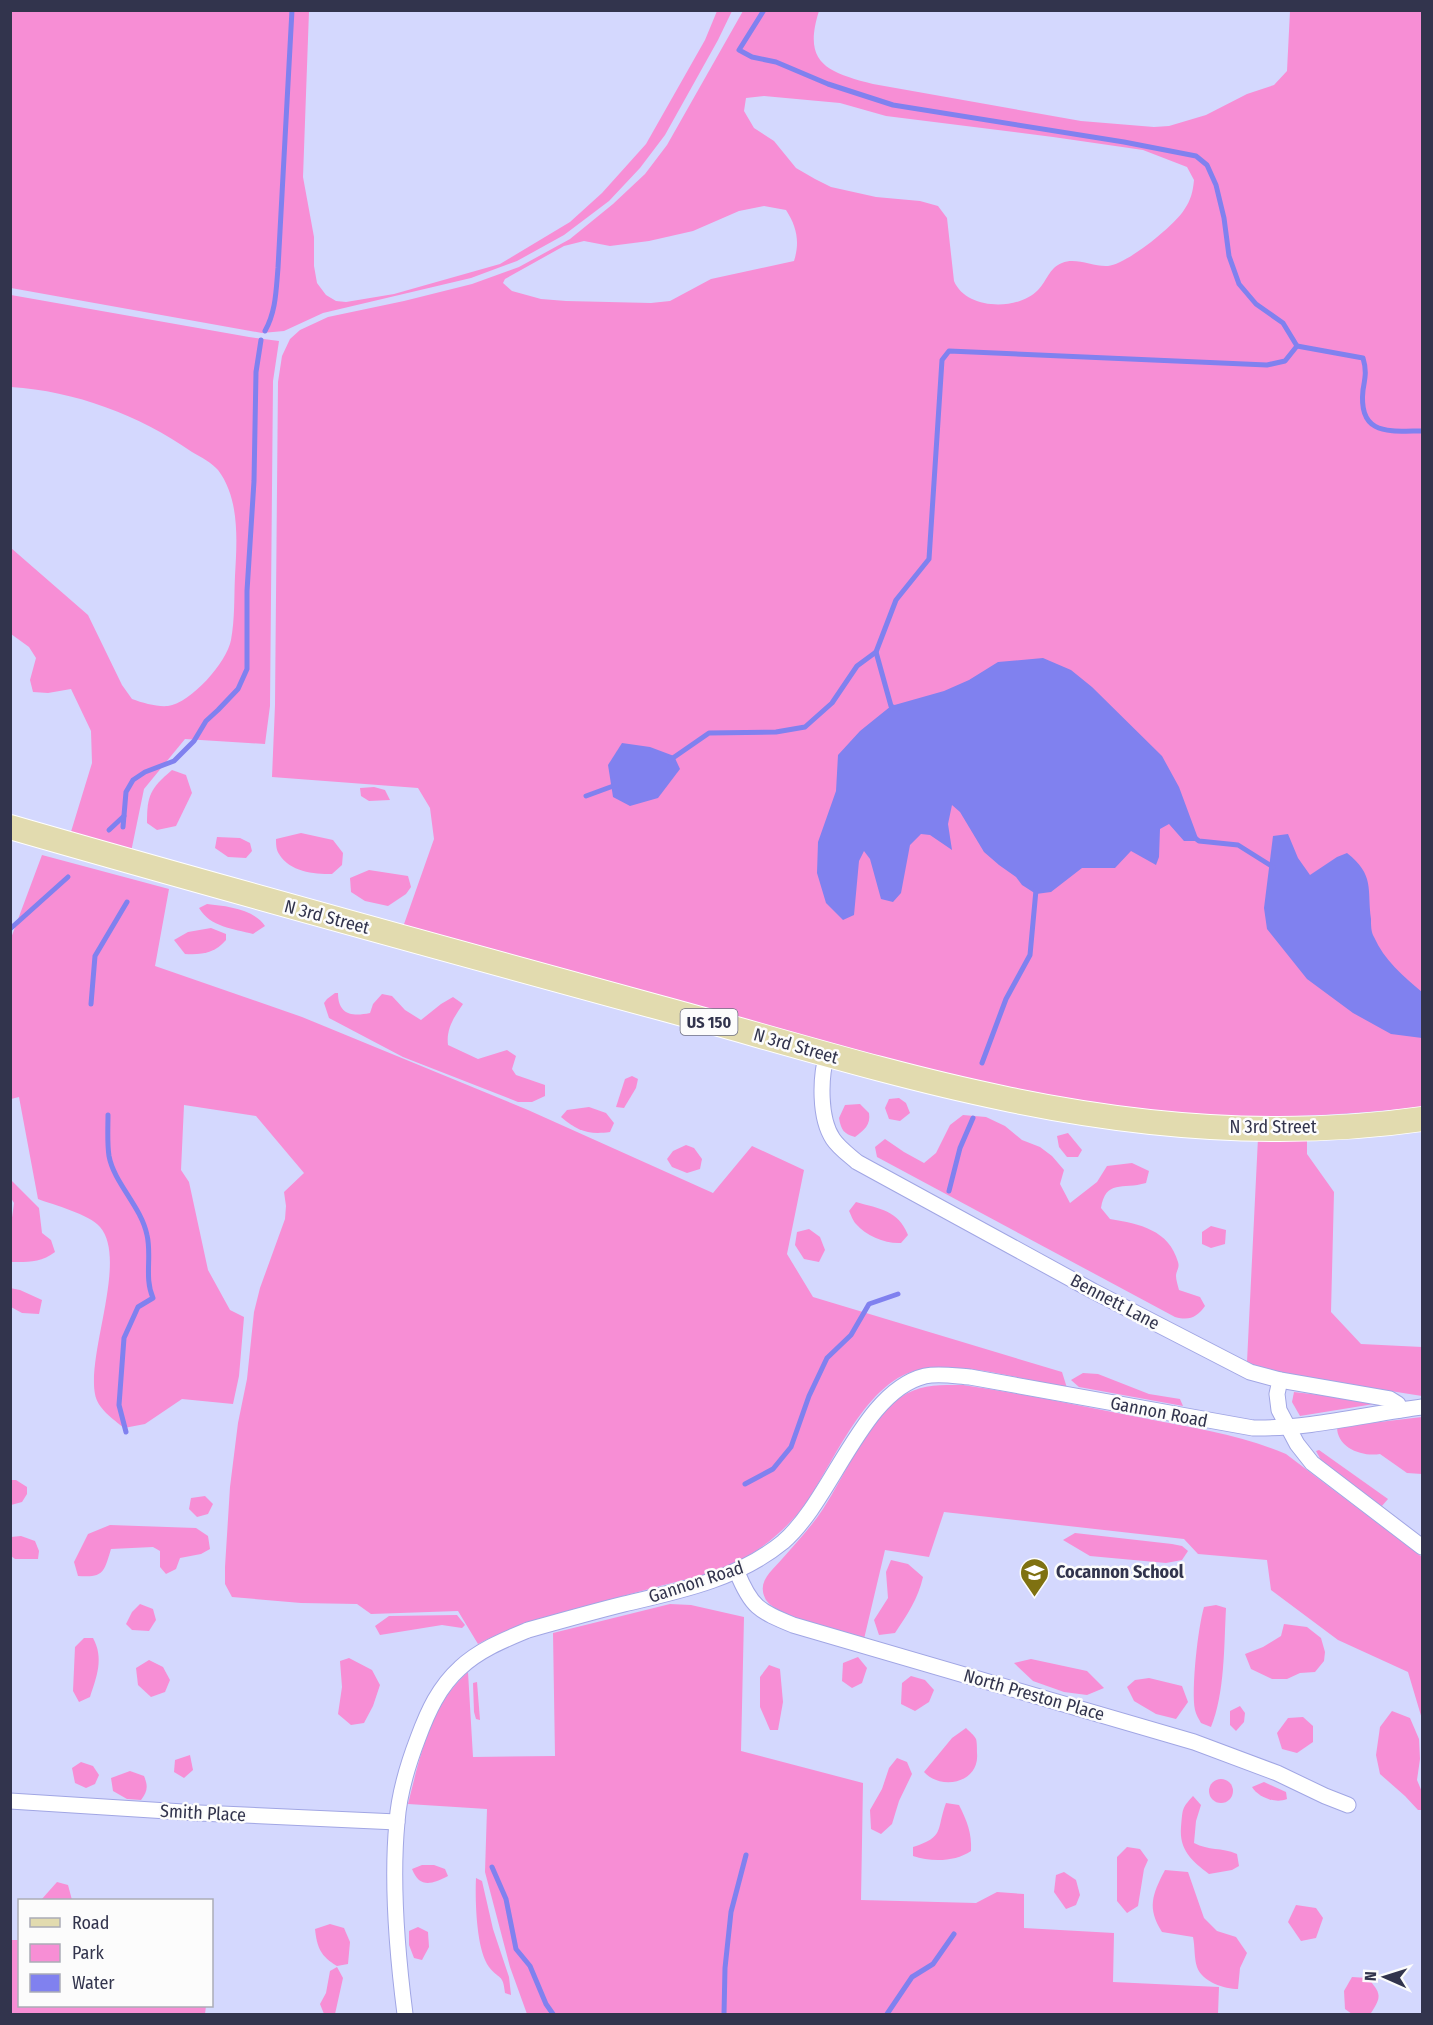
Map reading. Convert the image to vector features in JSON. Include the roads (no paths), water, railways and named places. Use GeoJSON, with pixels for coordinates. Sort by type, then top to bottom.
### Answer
{"type":"FeatureCollection","features":[{"type":"Feature","properties":{"kind":"main road","name":"N 3rd Street"},"geometry":{"type":"LineString","coordinates":[[10,827],[264,900],[827,1054],[930,1082],[1005,1099],[1109,1117],[1232,1128],[1327,1127],[1422,1119]]}},
{"type":"Feature","properties":{"kind":"street","name":"Bennett Lane"},"geometry":{"type":"LineString","coordinates":[[827,1054],[822,1078],[822,1099],[828,1128],[834,1141],[857,1162],[1221,1358],[1250,1372],[1280,1380]]}},
{"type":"Feature","properties":{"kind":"street","name":"Gannon Road"},"geometry":{"type":"LineString","coordinates":[[405,2014],[395,1888],[397,1822],[400,1799],[426,1716],[436,1696],[448,1680],[478,1654],[528,1630],[670,1593],[737,1572],[759,1560],[784,1541],[806,1519],[877,1407],[894,1390],[909,1381],[926,1376],[970,1377],[1242,1427],[1271,1429],[1400,1410]]}},
{"type":"Feature","properties":{"kind":"street"},"geometry":{"type":"LineString","coordinates":[[1422,1407],[1400,1410],[1398,1404],[1390,1399],[1280,1380],[1277,1394],[1279,1410],[1287,1427],[1312,1463],[1422,1547]]}},
{"type":"Feature","properties":{"kind":"street","name":"North Preston Place"},"geometry":{"type":"LineString","coordinates":[[737,1572],[743,1588],[763,1612],[794,1625],[1194,1742],[1277,1773],[1325,1796],[1348,1804]]}},
{"type":"Feature","properties":{"kind":"street","name":"Smith Place"},"geometry":{"type":"LineString","coordinates":[[10,1801],[397,1822]]}},
{"type":"Feature","properties":{"kind":"water"},"geometry":{"type":"Polygon","coordinates":[[[1043,658],[1071,670],[1092,687],[1162,756],[1179,787],[1199,841],[1184,841],[1169,824],[1160,829],[1159,857],[1156,865],[1131,851],[1115,868],[1082,868],[1051,892],[1036,894],[984,852],[960,812],[952,805],[948,824],[952,850],[930,835],[921,834],[910,845],[901,893],[893,902],[881,899],[870,859],[864,851],[859,861],[854,915],[843,920],[826,903],[817,873],[818,842],[836,791],[838,755],[860,731],[891,706],[944,691],[969,680],[998,662],[1043,658]]]}},
{"type":"Feature","properties":{"kind":"water"},"geometry":{"type":"Polygon","coordinates":[[[622,743],[650,747],[674,756],[680,769],[658,798],[630,806],[613,797],[608,765],[622,743]]]}},
{"type":"Feature","properties":{"kind":"water"},"geometry":{"type":"Polygon","coordinates":[[[1288,834],[1298,858],[1310,875],[1347,853],[1362,868],[1368,883],[1373,935],[1389,961],[1422,992],[1422,1038],[1391,1034],[1353,1013],[1307,979],[1267,929],[1264,908],[1273,836],[1288,834]]]}},
{"type":"Feature","properties":{"kind":"waterway"},"geometry":{"type":"LineString","coordinates":[[265,331],[273,308],[277,285],[292,10]]}},
{"type":"Feature","properties":{"kind":"waterway"},"geometry":{"type":"LineString","coordinates":[[764,10],[739,50],[752,57],[776,62],[828,84],[893,105],[1124,142],[1196,156],[1207,165],[1216,185],[1224,218],[1229,256],[1239,284],[1256,304],[1283,323],[1297,346],[1285,361],[1267,365],[949,351],[942,360],[929,559],[896,600],[876,652],[891,706],[897,709]]}},
{"type":"Feature","properties":{"kind":"waterway"},"geometry":{"type":"LineString","coordinates":[[123,827],[126,792],[133,780],[145,772],[174,761],[194,741],[206,721],[238,689],[247,669],[247,591],[254,481],[256,372],[261,340]]}},
{"type":"Feature","properties":{"kind":"waterway"},"geometry":{"type":"LineString","coordinates":[[1297,346],[1363,358],[1365,416],[1378,428],[1422,431]]}},
{"type":"Feature","properties":{"kind":"waterway"},"geometry":{"type":"LineString","coordinates":[[670,760],[709,733],[776,732],[805,727],[832,703],[857,666],[876,652]]}},
{"type":"Feature","properties":{"kind":"waterway"},"geometry":{"type":"LineString","coordinates":[[586,796],[616,785]]}},
{"type":"Feature","properties":{"kind":"waterway"},"geometry":{"type":"LineString","coordinates":[[109,830],[124,816]]}},
{"type":"Feature","properties":{"kind":"waterway"},"geometry":{"type":"LineString","coordinates":[[1195,838],[1199,841],[1238,845],[1273,867]]}},
{"type":"Feature","properties":{"kind":"waterway"},"geometry":{"type":"LineString","coordinates":[[10,929],[68,877]]}},
{"type":"Feature","properties":{"kind":"waterway"},"geometry":{"type":"LineString","coordinates":[[982,1063],[1006,999],[1030,955],[1036,890]]}},
{"type":"Feature","properties":{"kind":"waterway"},"geometry":{"type":"LineString","coordinates":[[91,1004],[95,956],[127,902]]}},
{"type":"Feature","properties":{"kind":"waterway"},"geometry":{"type":"LineString","coordinates":[[108,1115],[108,1146],[112,1166],[139,1214],[147,1235],[148,1275],[153,1298],[138,1307],[124,1338],[119,1405],[126,1432]]}},
{"type":"Feature","properties":{"kind":"waterway"},"geometry":{"type":"LineString","coordinates":[[949,1191],[960,1148],[973,1118]]}},
{"type":"Feature","properties":{"kind":"waterway"},"geometry":{"type":"LineString","coordinates":[[745,1484],[773,1469],[791,1447],[809,1396],[827,1358],[851,1335],[869,1304],[898,1294]]}},
{"type":"Feature","properties":{"kind":"waterway"},"geometry":{"type":"LineString","coordinates":[[724,2014],[725,1968],[731,1912],[746,1855]]}},
{"type":"Feature","properties":{"kind":"waterway"},"geometry":{"type":"LineString","coordinates":[[492,1867],[506,1899],[516,1949],[530,1966],[546,2004],[553,2014]]}},
{"type":"Feature","properties":{"kind":"waterway"},"geometry":{"type":"LineString","coordinates":[[887,2014],[912,1977],[933,1964],[954,1934]]}},
{"type":"Feature","properties":{"kind":"place","name":"Cocannon School"},"geometry":{"type":"Point","coordinates":[1035,1598]}}]}
